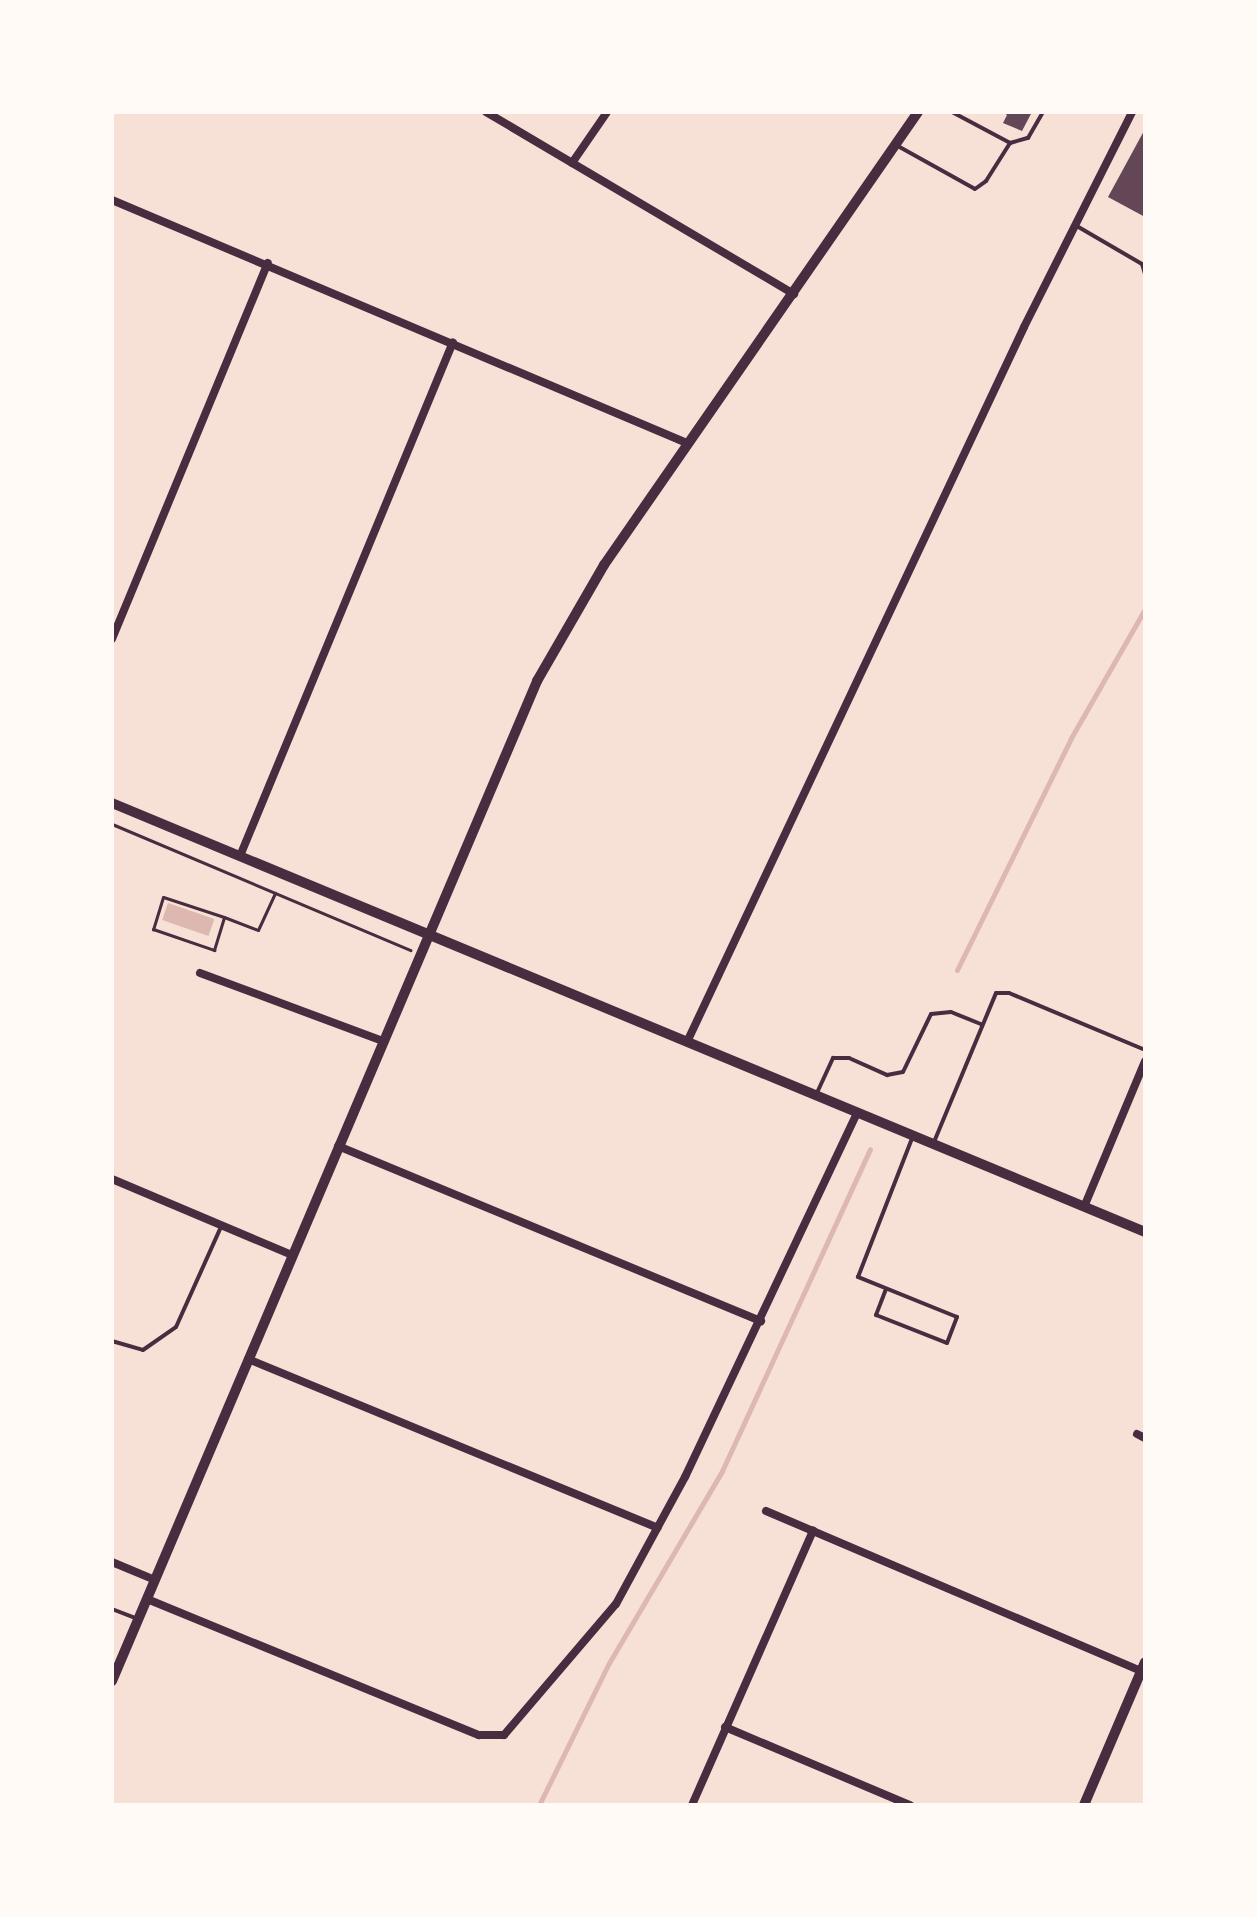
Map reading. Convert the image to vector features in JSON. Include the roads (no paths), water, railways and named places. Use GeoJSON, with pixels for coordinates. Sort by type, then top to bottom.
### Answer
{"type":"FeatureCollection","features":[{"type":"Feature","properties":{"kind":"street"},"geometry":{"type":"LineString","coordinates":[[486,112],[794,294]]}},
{"type":"Feature","properties":{"kind":"street"},"geometry":{"type":"LineString","coordinates":[[572,163],[607,112]]}},
{"type":"Feature","properties":{"kind":"street"},"geometry":{"type":"LineString","coordinates":[[112,1681],[383,1041],[561,635],[918,112]]}},
{"type":"Feature","properties":{"kind":"street"},"geometry":{"type":"LineString","coordinates":[[687,1042],[1075,225],[1132,112]]}},
{"type":"Feature","properties":{"kind":"street"},"geometry":{"type":"LineString","coordinates":[[112,200],[268,263],[689,444]]}},
{"type":"Feature","properties":{"kind":"street"},"geometry":{"type":"LineString","coordinates":[[112,639],[268,263]]}},
{"type":"Feature","properties":{"kind":"street"},"geometry":{"type":"LineString","coordinates":[[240,856],[453,342]]}},
{"type":"Feature","properties":{"kind":"street"},"geometry":{"type":"LineString","coordinates":[[112,803],[1145,1232]]}},
{"type":"Feature","properties":{"kind":"street"},"geometry":{"type":"LineString","coordinates":[[200,973],[383,1041]]}},
{"type":"Feature","properties":{"kind":"street"},"geometry":{"type":"LineString","coordinates":[[1084,1207],[1145,1061]]}},
{"type":"Feature","properties":{"kind":"street"},"geometry":{"type":"LineString","coordinates":[[147,1599],[495,1737],[513,1729],[616,1604],[658,1528],[761,1321],[857,1113]]}},
{"type":"Feature","properties":{"kind":"street"},"geometry":{"type":"LineString","coordinates":[[338,1146],[761,1321]]}},
{"type":"Feature","properties":{"kind":"street"},"geometry":{"type":"LineString","coordinates":[[112,1179],[292,1255]]}},
{"type":"Feature","properties":{"kind":"street"},"geometry":{"type":"LineString","coordinates":[[248,1359],[658,1528]]}},
{"type":"Feature","properties":{"kind":"street"},"geometry":{"type":"LineString","coordinates":[[766,1511],[1143,1666],[1084,1805]]}},
{"type":"Feature","properties":{"kind":"street"},"geometry":{"type":"LineString","coordinates":[[692,1805],[813,1531]]}},
{"type":"Feature","properties":{"kind":"street"},"geometry":{"type":"LineString","coordinates":[[112,1562],[155,1580]]}},
{"type":"Feature","properties":{"kind":"street"},"geometry":{"type":"LineString","coordinates":[[725,1727],[910,1805]]}},
{"type":"Feature","properties":{"kind":"lane"},"geometry":{"type":"LineString","coordinates":[[952,112],[1010,143]]}},
{"type":"Feature","properties":{"kind":"lane"},"geometry":{"type":"LineString","coordinates":[[895,145],[975,189],[986,181],[1010,143],[1028,138],[1043,112]]}},
{"type":"Feature","properties":{"kind":"lane"},"geometry":{"type":"LineString","coordinates":[[1075,225],[1144,263],[1145,274]]}},
{"type":"Feature","properties":{"kind":"lane"},"geometry":{"type":"LineString","coordinates":[[933,1144],[996,993],[1009,993],[1145,1050]]}},
{"type":"Feature","properties":{"kind":"lane"},"geometry":{"type":"LineString","coordinates":[[815,1096],[833,1058],[849,1058],[887,1075],[903,1072],[931,1014],[951,1012],[981,1024]]}},
{"type":"Feature","properties":{"kind":"lane"},"geometry":{"type":"LineString","coordinates":[[886,1289],[876,1315],[947,1343],[957,1317],[858,1277],[913,1136]]}},
{"type":"Feature","properties":{"kind":"lane"},"geometry":{"type":"LineString","coordinates":[[112,1327],[112,1340],[143,1350],[176,1327],[221,1225]]}},
{"type":"Feature","properties":{"kind":"lane"},"geometry":{"type":"LineString","coordinates":[[112,1609],[138,1619]]}},
{"type":"Feature","properties":{"kind":"waterway"},"geometry":{"type":"LineString","coordinates":[[957,970],[1071,738],[1145,609]]}},
{"type":"Feature","properties":{"kind":"waterway"},"geometry":{"type":"LineString","coordinates":[[539,1805],[609,1663],[722,1471],[870,1149]]}}]}
